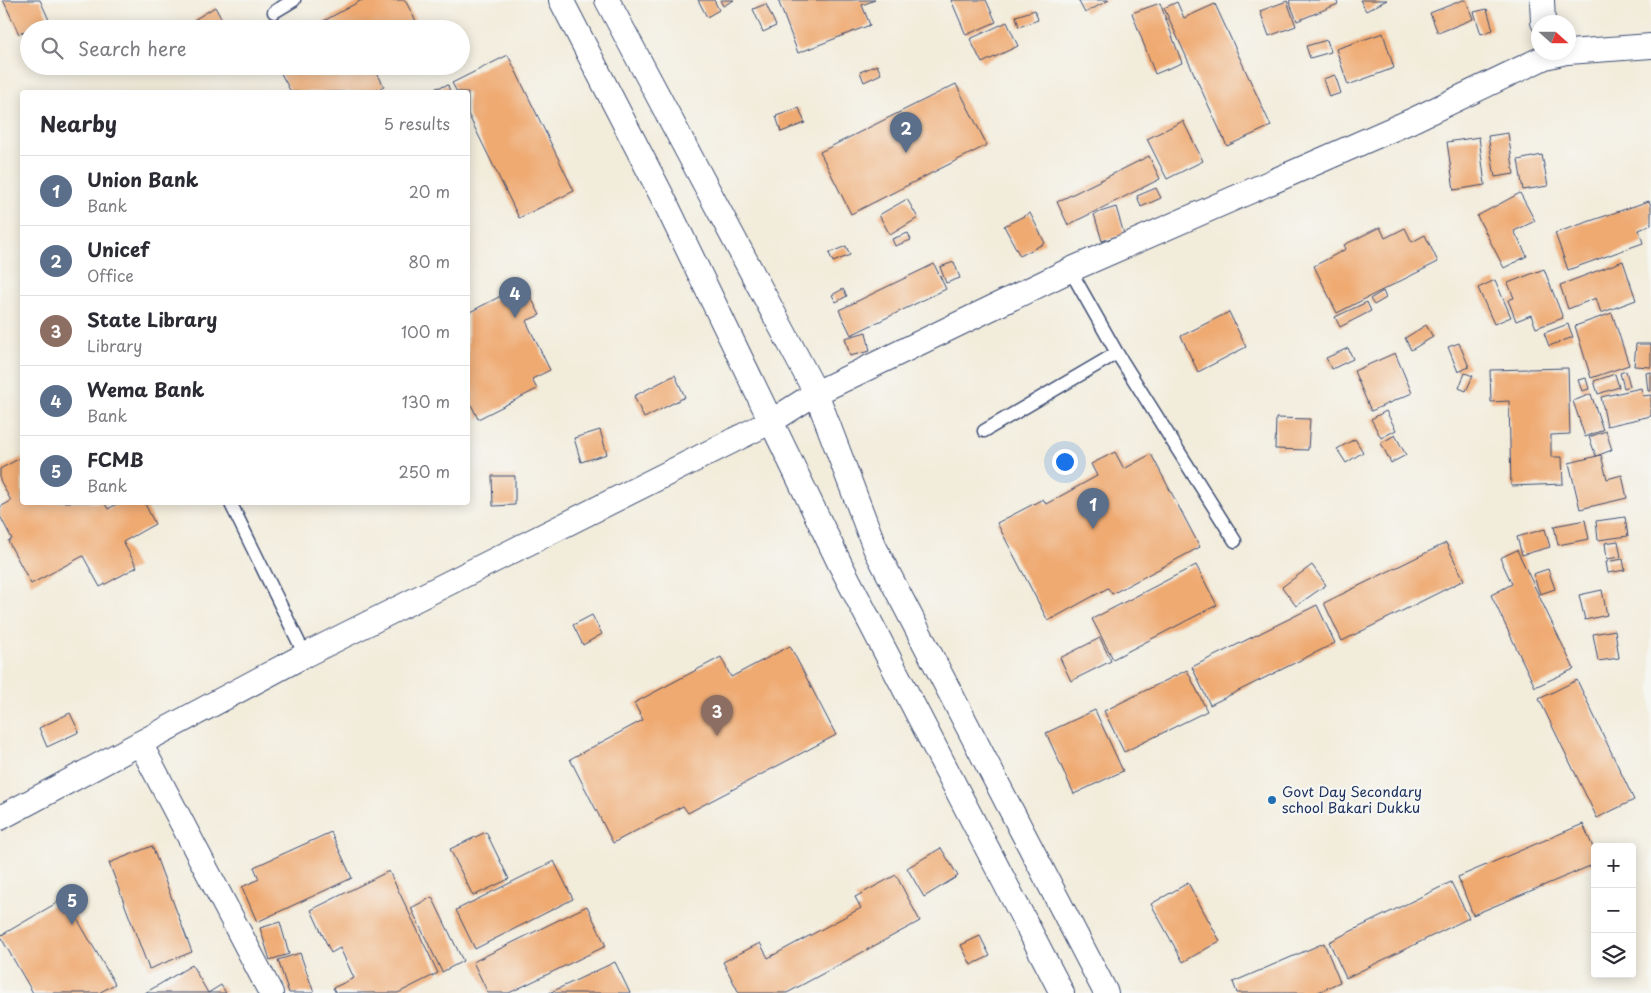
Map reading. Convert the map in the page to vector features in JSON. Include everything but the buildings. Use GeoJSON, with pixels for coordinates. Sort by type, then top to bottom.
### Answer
{"type":"FeatureCollection","features":[{"type":"Feature","properties":{"kind":"street"},"geometry":{"type":"LineString","coordinates":[[561,0],[664,200],[840,564],[1062,993]]}},
{"type":"Feature","properties":{"kind":"street"},"geometry":{"type":"LineString","coordinates":[[607,0],[816,393],[875,548],[1106,993]]}},
{"type":"Feature","properties":{"kind":"street"},"geometry":{"type":"LineString","coordinates":[[1542,0],[1543,15]]}},
{"type":"Feature","properties":{"kind":"street"},"geometry":{"type":"LineString","coordinates":[[1576,52],[1651,46]]}},
{"type":"Feature","properties":{"kind":"street"},"geometry":{"type":"LineString","coordinates":[[0,818],[305,655],[772,421],[816,393],[1070,270],[1411,121],[1543,60]]}},
{"type":"Feature","properties":{"kind":"street"},"geometry":{"type":"LineString","coordinates":[[140,743],[271,993]]}},
{"type":"Feature","properties":{"kind":"lane"},"geometry":{"type":"LineString","coordinates":[[274,12],[294,0]]}},
{"type":"Feature","properties":{"kind":"lane"},"geometry":{"type":"LineString","coordinates":[[1070,270],[1117,354],[1234,541]]}},
{"type":"Feature","properties":{"kind":"lane"},"geometry":{"type":"LineString","coordinates":[[984,431],[1117,354]]}},
{"type":"Feature","properties":{"kind":"lane"},"geometry":{"type":"LineString","coordinates":[[231,505],[305,655]]}},
{"type":"Feature","properties":{"kind":"place","name":"Unicef"},"geometry":{"type":"Point","coordinates":[906,153]}},
{"type":"Feature","properties":{"kind":"place","name":"Wema Bank"},"geometry":{"type":"Point","coordinates":[515,318]}},
{"type":"Feature","properties":{"kind":"place","name":"Union Bank"},"geometry":{"type":"Point","coordinates":[1093,529]}},
{"type":"Feature","properties":{"kind":"place","name":"State Library"},"geometry":{"type":"Point","coordinates":[717,736]}},
{"type":"Feature","properties":{"kind":"place","name":"Govt Day Secondary school Bakari Dukku"},"geometry":{"type":"Point","coordinates":[1272,800]}},
{"type":"Feature","properties":{"kind":"place","name":"FCMB"},"geometry":{"type":"Point","coordinates":[72,925]}}]}
